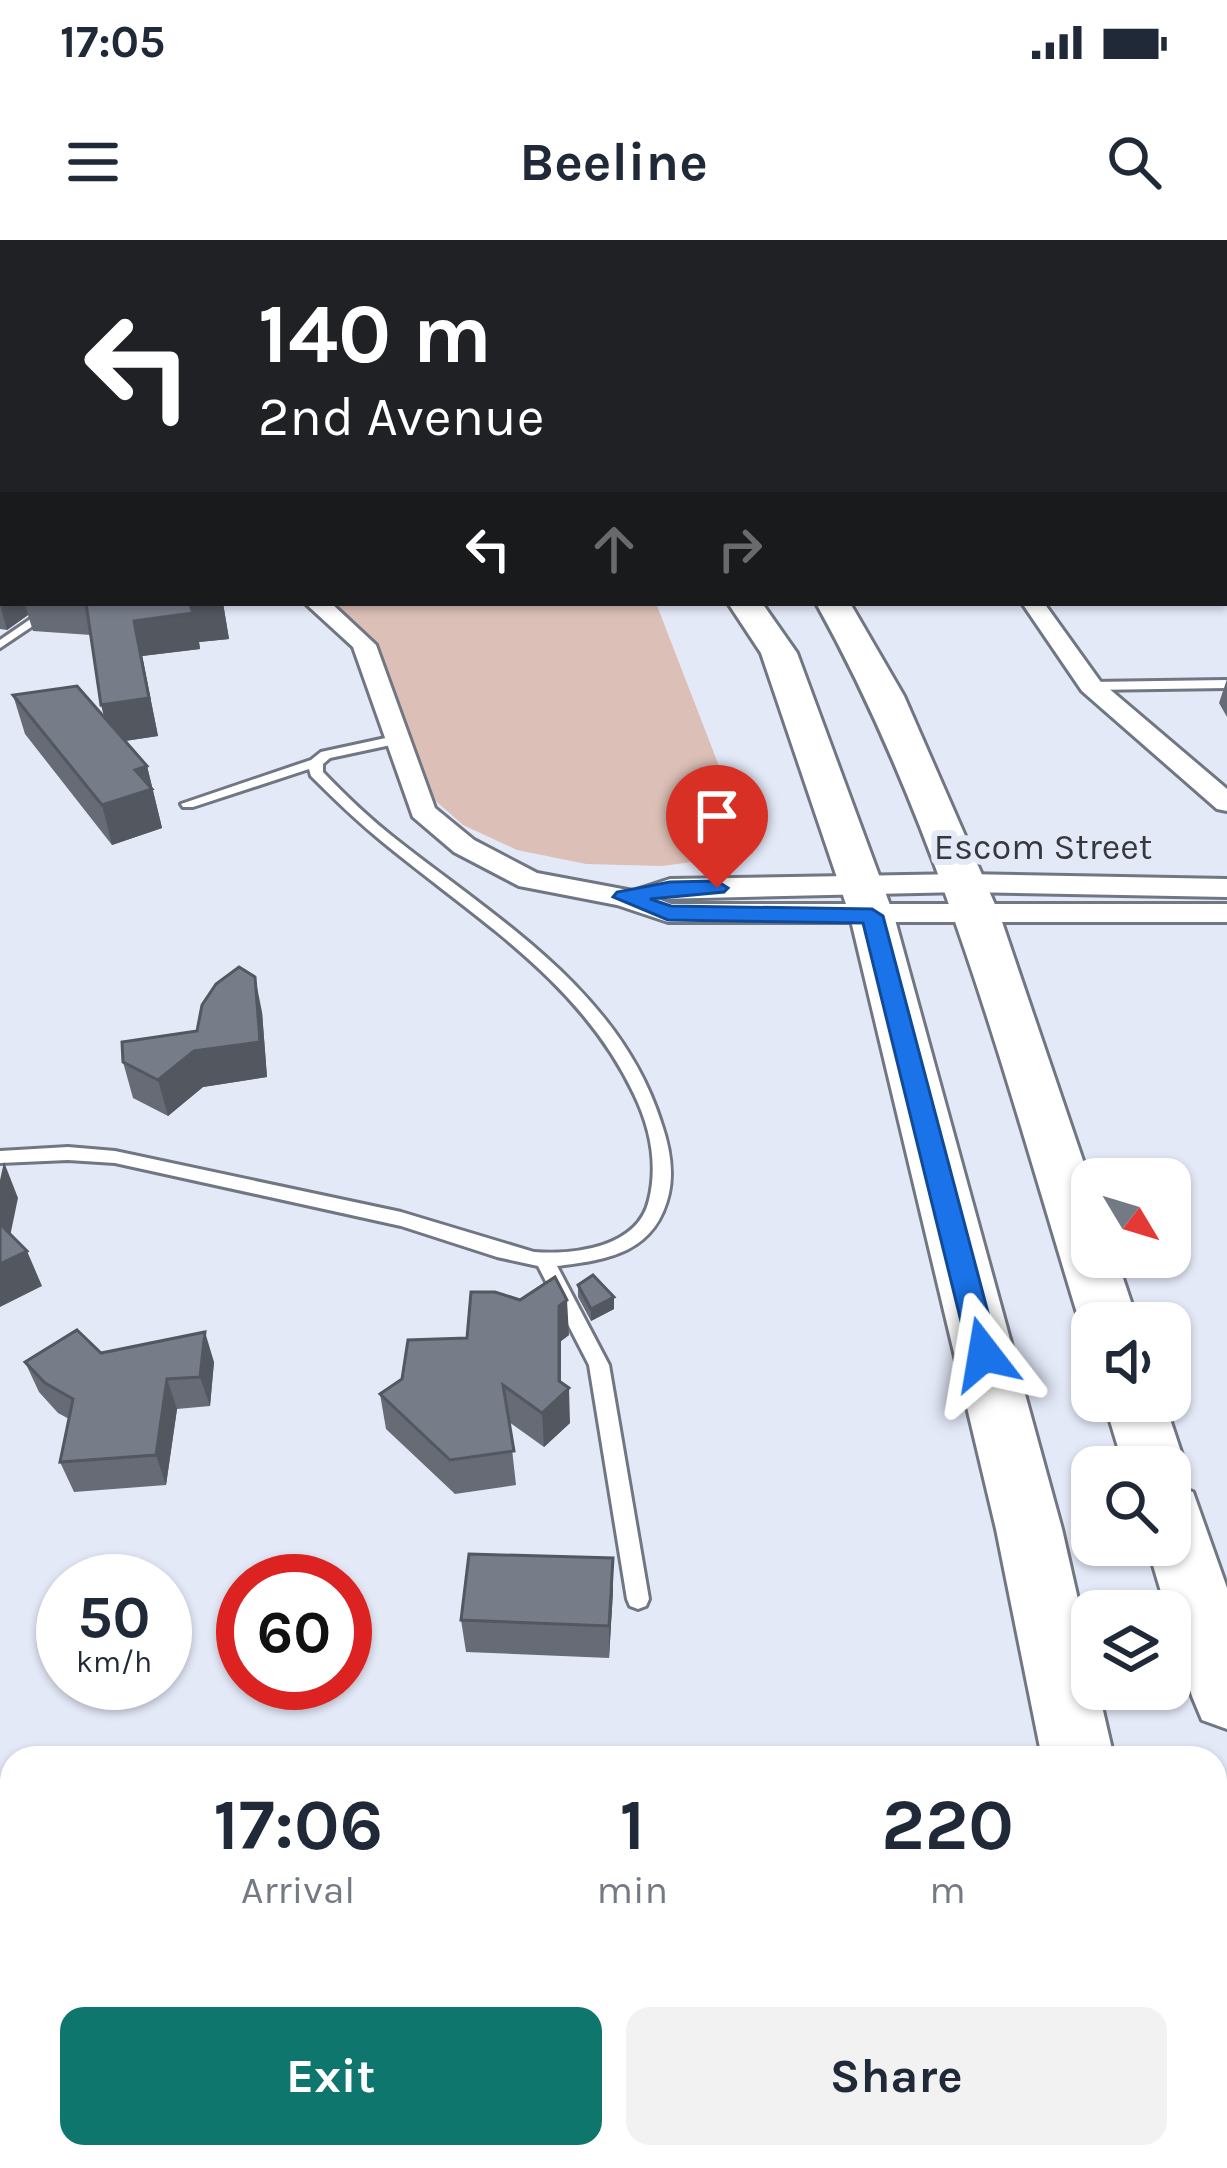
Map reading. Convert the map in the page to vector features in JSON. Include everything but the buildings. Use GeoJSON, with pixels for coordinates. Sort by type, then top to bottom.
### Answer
{"type":"FeatureCollection","features":[{"type":"Feature","properties":{"kind":"main road"},"geometry":{"type":"LineString","coordinates":[[748,606],[779,653],[865,901],[1029,1529],[1075,1746]]}},
{"type":"Feature","properties":{"kind":"main road"},"geometry":{"type":"LineString","coordinates":[[835,606],[886,696],[970,899],[1102,1302]]}},
{"type":"Feature","properties":{"kind":"main road"},"geometry":{"type":"LineString","coordinates":[[1187,1566],[1227,1696]]}},
{"type":"Feature","properties":{"kind":"street","name":"Escom Street"},"geometry":{"type":"LineString","coordinates":[[321,606],[364,645],[423,811],[464,846],[529,880],[624,897],[668,913],[1227,888]]}},
{"type":"Feature","properties":{"kind":"street"},"geometry":{"type":"LineString","coordinates":[[1035,606],[1091,686],[1227,803]]}},
{"type":"Feature","properties":{"kind":"street","name":"Escom Street"},"geometry":{"type":"LineString","coordinates":[[970,899],[1227,913]]}},
{"type":"Feature","properties":{"kind":"lane"},"geometry":{"type":"LineString","coordinates":[[0,645],[57,606]]}},
{"type":"Feature","properties":{"kind":"lane"},"geometry":{"type":"LineString","coordinates":[[1091,686],[1227,684]]}},
{"type":"Feature","properties":{"kind":"lane"},"geometry":{"type":"LineString","coordinates":[[188,803],[316,763],[326,755],[395,740]]}},
{"type":"Feature","properties":{"kind":"lane"},"geometry":{"type":"LineString","coordinates":[[0,1157],[92,1154],[404,1220],[545,1261],[582,1258],[612,1248],[637,1234],[655,1214],[667,1174],[653,1112],[607,1032],[548,964],[454,893],[327,785],[316,773],[316,763]]}},
{"type":"Feature","properties":{"kind":"lane"},"geometry":{"type":"LineString","coordinates":[[545,1261],[599,1365],[638,1599]]}},
{"type":"Feature","properties":{"kind":"shaded area"},"geometry":{"type":"Polygon","coordinates":[[[326,606],[657,606],[753,854],[662,866],[586,864],[517,850],[463,825],[429,795],[354,630],[326,606]]]}},
{"type":"Feature","properties":{"kind":"route"},"geometry":{"type":"LineString","coordinates":[[717,888],[670,888],[624,897],[668,913],[872,916],[984,1354]]}}]}
